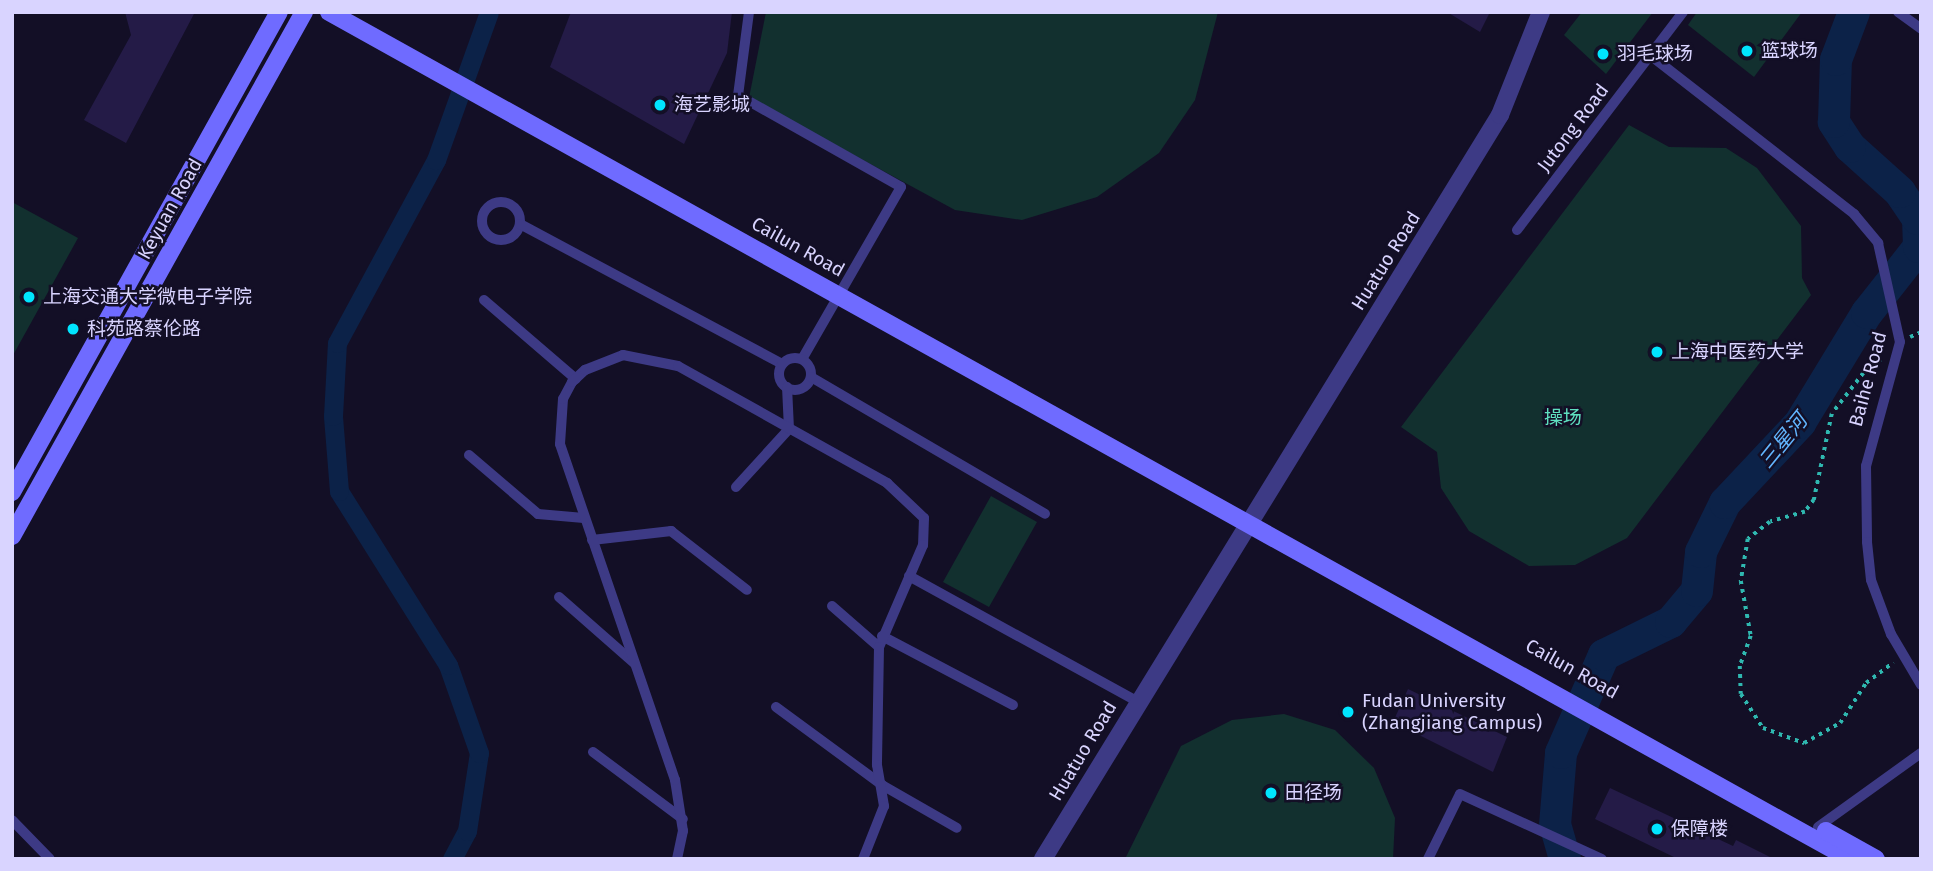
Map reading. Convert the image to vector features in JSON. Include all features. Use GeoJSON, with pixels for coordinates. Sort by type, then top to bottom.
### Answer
{"type":"FeatureCollection","features":[{"type":"Feature","properties":{"kind":"street","name":"Keyuan Road"},"geometry":{"type":"LineString","coordinates":[[12,492],[279,12]]}},
{"type":"Feature","properties":{"kind":"street","name":"Keyuan Road"},"geometry":{"type":"LineString","coordinates":[[12,536],[304,12]]}},
{"type":"Feature","properties":{"kind":"street","name":"Cailun Road"},"geometry":{"type":"LineString","coordinates":[[329,12],[1246,521],[1610,719],[1876,859]]}},
{"type":"Feature","properties":{"kind":"street","name":"Huatuo Road"},"geometry":{"type":"LineString","coordinates":[[1043,859],[1246,521],[1272,465],[1491,110],[1530,12]]}},
{"type":"Feature","properties":{"kind":"street","name":"Huatuo Road"},"geometry":{"type":"LineString","coordinates":[[1246,521],[1261,507],[1500,115],[1532,47],[1541,12]]}},
{"type":"Feature","properties":{"kind":"street","name":"Cailun Road"},"geometry":{"type":"LineString","coordinates":[[1610,719],[1850,859]]}},
{"type":"Feature","properties":{"kind":"lane"},"geometry":{"type":"LineString","coordinates":[[520,224],[782,364],[802,359],[901,187],[738,95],[749,12]]}},
{"type":"Feature","properties":{"kind":"lane","name":"Jutong Road"},"geometry":{"type":"LineString","coordinates":[[1517,230],[1683,12]]}},
{"type":"Feature","properties":{"kind":"lane"},"geometry":{"type":"LineString","coordinates":[[1898,12],[1921,29]]}},
{"type":"Feature","properties":{"kind":"lane","name":"Baihe Road"},"geometry":{"type":"LineString","coordinates":[[1650,55],[1854,214],[1883,260],[1896,311],[1895,360],[1873,424],[1863,509],[1871,580],[1907,662],[1921,685]]}},
{"type":"Feature","properties":{"kind":"lane"},"geometry":{"type":"LineString","coordinates":[[484,300],[576,379]]}},
{"type":"Feature","properties":{"kind":"lane"},"geometry":{"type":"LineString","coordinates":[[677,859],[683,820],[635,663],[560,444],[564,399],[576,379],[623,355],[660,358],[789,429],[916,506],[926,532],[882,636],[880,647],[884,806],[863,859]]}},
{"type":"Feature","properties":{"kind":"lane"},"geometry":{"type":"LineString","coordinates":[[802,359],[811,377],[1045,514]]}},
{"type":"Feature","properties":{"kind":"lane"},"geometry":{"type":"LineString","coordinates":[[736,487],[789,429],[786,387],[780,379],[782,364]]}},
{"type":"Feature","properties":{"kind":"lane"},"geometry":{"type":"LineString","coordinates":[[786,387],[802,389],[811,377]]}},
{"type":"Feature","properties":{"kind":"lane"},"geometry":{"type":"LineString","coordinates":[[469,455],[538,514],[584,518]]}},
{"type":"Feature","properties":{"kind":"lane"},"geometry":{"type":"LineString","coordinates":[[592,540],[671,531],[747,590]]}},
{"type":"Feature","properties":{"kind":"lane"},"geometry":{"type":"LineString","coordinates":[[909,576],[1138,702]]}},
{"type":"Feature","properties":{"kind":"lane"},"geometry":{"type":"LineString","coordinates":[[559,597],[635,663]]}},
{"type":"Feature","properties":{"kind":"lane"},"geometry":{"type":"LineString","coordinates":[[832,606],[880,647]]}},
{"type":"Feature","properties":{"kind":"lane"},"geometry":{"type":"LineString","coordinates":[[882,636],[1013,705]]}},
{"type":"Feature","properties":{"kind":"lane"},"geometry":{"type":"LineString","coordinates":[[776,707],[882,785],[957,828]]}},
{"type":"Feature","properties":{"kind":"lane"},"geometry":{"type":"LineString","coordinates":[[593,752],[683,820]]}},
{"type":"Feature","properties":{"kind":"lane"},"geometry":{"type":"LineString","coordinates":[[1818,827],[1921,753]]}},
{"type":"Feature","properties":{"kind":"lane"},"geometry":{"type":"LineString","coordinates":[[1428,859],[1460,794],[1599,857]]}},
{"type":"Feature","properties":{"kind":"lane"},"geometry":{"type":"LineString","coordinates":[[12,820],[50,859]]}},
{"type":"Feature","properties":{"kind":"path"},"geometry":{"type":"LineString","coordinates":[[1895,360],[1874,360],[1832,414],[1825,471],[1805,512],[1770,522],[1748,539],[1741,581],[1751,636],[1740,666],[1741,694],[1763,727],[1804,743],[1840,723],[1885,664],[1907,662]]}},
{"type":"Feature","properties":{"kind":"green space"},"geometry":{"type":"Polygon","coordinates":[[[766,12],[1218,12],[1195,100],[1159,153],[1097,197],[1022,220],[955,210],[749,98],[766,12]]]}},
{"type":"Feature","properties":{"kind":"green space","name":"羽毛球场"},"geometry":{"type":"Polygon","coordinates":[[[1582,12],[1653,12],[1606,74],[1564,35],[1582,12]]]}},
{"type":"Feature","properties":{"kind":"green space","name":"篮球场"},"geometry":{"type":"Polygon","coordinates":[[[1697,12],[1802,12],[1754,77],[1688,25],[1697,12]]]}},
{"type":"Feature","properties":{"kind":"green space","name":"操场"},"geometry":{"type":"Polygon","coordinates":[[[1629,125],[1669,147],[1726,148],[1757,168],[1801,226],[1802,278],[1811,295],[1627,538],[1575,565],[1529,566],[1469,531],[1441,488],[1437,452],[1401,427],[1629,125]]]}},
{"type":"Feature","properties":{"kind":"green space","name":"上海交通大学微电子学院"},"geometry":{"type":"Polygon","coordinates":[[[12,202],[78,238],[12,357],[12,202]]]}},
{"type":"Feature","properties":{"kind":"green space"},"geometry":{"type":"Polygon","coordinates":[[[991,496],[1037,522],[989,607],[943,582],[991,496]]]}},
{"type":"Feature","properties":{"kind":"green space","name":"田径场"},"geometry":{"type":"Polygon","coordinates":[[[1284,714],[1335,730],[1374,768],[1395,818],[1393,859],[1125,859],[1181,746],[1232,720],[1284,714]]]}},
{"type":"Feature","properties":{"kind":"building"},"geometry":{"type":"Polygon","coordinates":[[[125,12],[195,12],[126,143],[84,120],[131,35],[125,12]]]}},
{"type":"Feature","properties":{"kind":"building","name":"海艺影城"},"geometry":{"type":"Polygon","coordinates":[[[571,12],[732,12],[727,53],[684,144],[550,67],[571,12]]]}},
{"type":"Feature","properties":{"kind":"building"},"geometry":{"type":"Polygon","coordinates":[[[1447,12],[1490,12],[1480,32],[1447,12]]]}},
{"type":"Feature","properties":{"kind":"building"},"geometry":{"type":"Polygon","coordinates":[[[1408,689],[1507,737],[1493,772],[1393,722],[1408,689]]]}},
{"type":"Feature","properties":{"kind":"building","name":"保障楼"},"geometry":{"type":"Polygon","coordinates":[[[1610,788],[1733,846],[1736,840],[1774,859],[1678,859],[1595,819],[1610,788]]]}},
{"type":"Feature","properties":{"kind":"waterway"},"geometry":{"type":"LineString","coordinates":[[452,859],[467,831],[479,753],[448,665],[339,491],[333,416],[337,343],[436,160],[489,12]]}},
{"type":"Feature","properties":{"kind":"waterway","name":"三星河"},"geometry":{"type":"LineString","coordinates":[[1565,859],[1555,825],[1561,753],[1604,655],[1671,622],[1697,591],[1701,552],[1725,503],[1800,423],[1867,313],[1919,247],[1918,219],[1900,192],[1850,147],[1834,122],[1836,60],[1854,12]]}},
{"type":"Feature","properties":{"kind":"place","name":"篮球场"},"geometry":{"type":"Point","coordinates":[1747,51]}},
{"type":"Feature","properties":{"kind":"place","name":"羽毛球场"},"geometry":{"type":"Point","coordinates":[1603,54]}},
{"type":"Feature","properties":{"kind":"place","name":"海艺影城"},"geometry":{"type":"Point","coordinates":[660,105]}},
{"type":"Feature","properties":{"kind":"place","name":"上海交通大学微电子学院"},"geometry":{"type":"Point","coordinates":[29,297]}},
{"type":"Feature","properties":{"kind":"place","name":"科苑路蔡伦路"},"geometry":{"type":"Point","coordinates":[73,329]}},
{"type":"Feature","properties":{"kind":"place","name":"上海中医药大学"},"geometry":{"type":"Point","coordinates":[1657,352]}},
{"type":"Feature","properties":{"kind":"place","name":"Fudan University (Zhangjiang Campus)"},"geometry":{"type":"Point","coordinates":[1348,712]}},
{"type":"Feature","properties":{"kind":"place","name":"田径场"},"geometry":{"type":"Point","coordinates":[1271,793]}},
{"type":"Feature","properties":{"kind":"place","name":"保障楼"},"geometry":{"type":"Point","coordinates":[1657,829]}}]}
